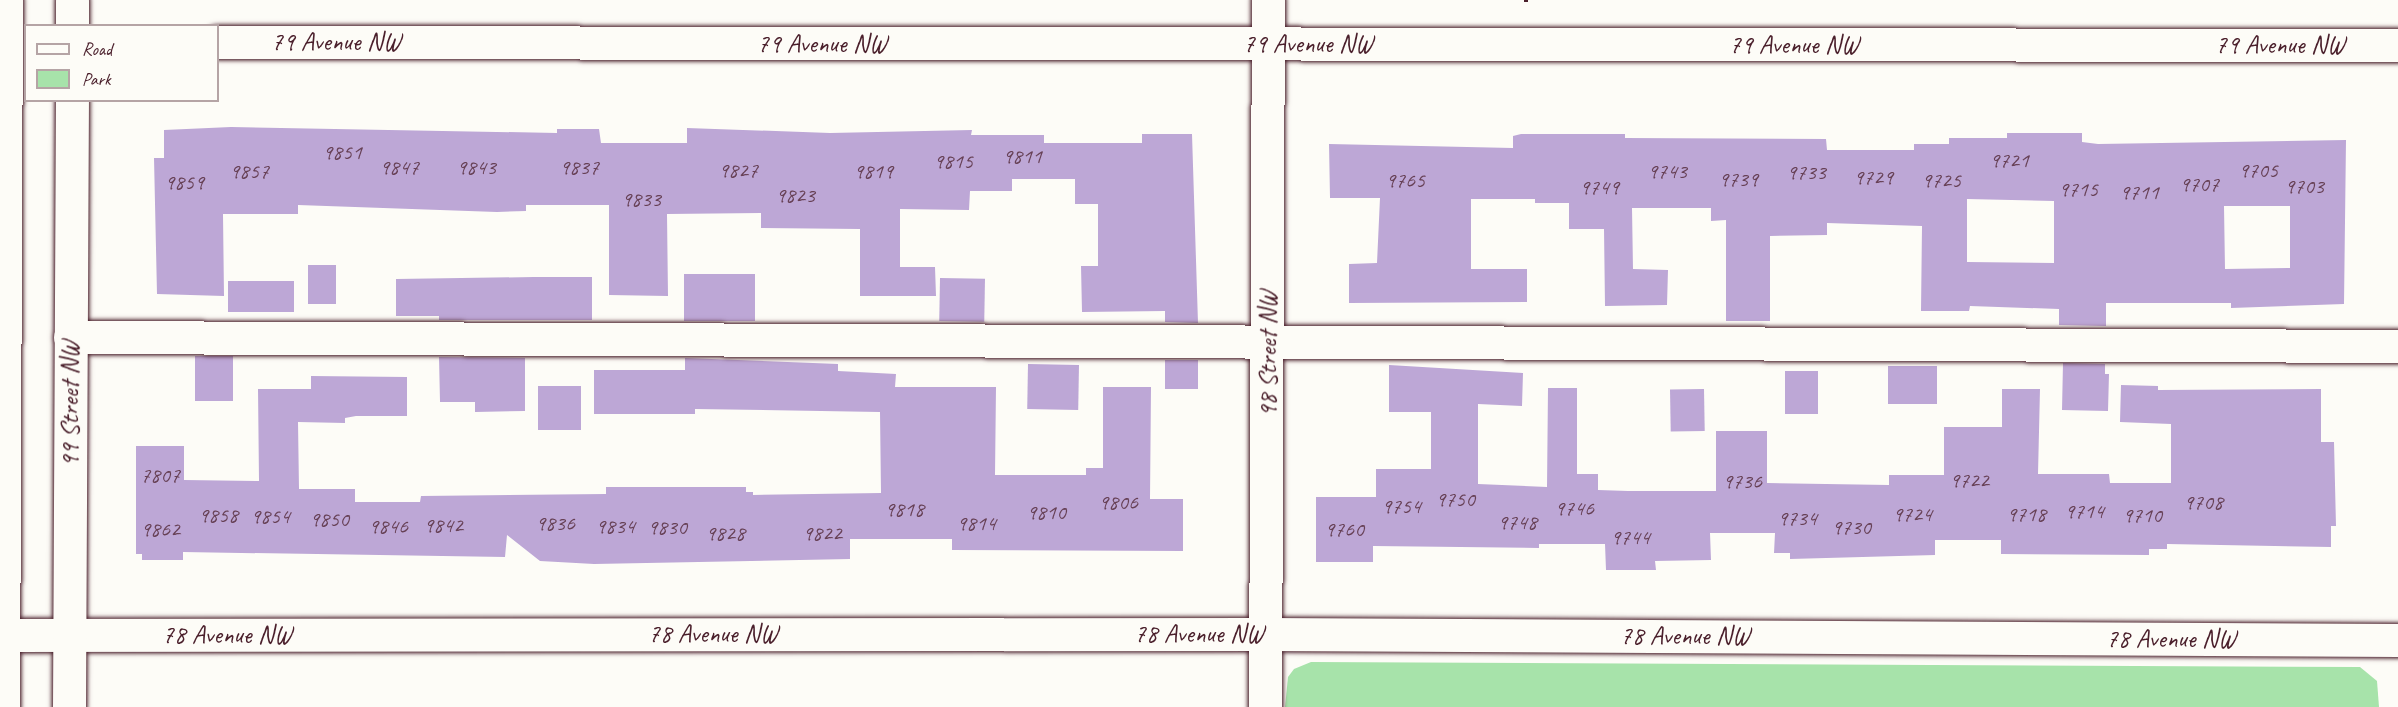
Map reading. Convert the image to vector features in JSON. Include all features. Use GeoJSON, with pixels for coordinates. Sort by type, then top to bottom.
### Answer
{"type":"FeatureCollection","features":[{"type":"Feature","properties":{"kind":"street"},"geometry":{"type":"LineString","coordinates":[[3,707],[3,334],[10,42],[6,0]]}},
{"type":"Feature","properties":{"kind":"street"},"geometry":{"type":"LineString","coordinates":[[72,0],[72,24]]}},
{"type":"Feature","properties":{"kind":"street","name":"98 Street NW"},"geometry":{"type":"LineString","coordinates":[[1265,707],[1268,0]]}},
{"type":"Feature","properties":{"kind":"street","name":"79 Avenue NW"},"geometry":{"type":"LineString","coordinates":[[219,42],[2398,45]]}},
{"type":"Feature","properties":{"kind":"street","name":"99 Street NW"},"geometry":{"type":"LineString","coordinates":[[69,707],[72,102]]}},
{"type":"Feature","properties":{"kind":"street"},"geometry":{"type":"LineString","coordinates":[[70,337],[2398,346]]}},
{"type":"Feature","properties":{"kind":"street","name":"78 Avenue NW"},"geometry":{"type":"LineString","coordinates":[[2,635],[1265,634],[2398,640]]}},
{"type":"Feature","properties":{"kind":"green space"},"geometry":{"type":"Polygon","coordinates":[[[1311,662],[2360,667],[2377,681],[2379,707],[1285,707],[1288,677],[1294,669],[1311,662]]]}},
{"type":"Feature","properties":{"kind":"building"},"geometry":{"type":"Polygon","coordinates":[[[231,127],[557,133],[557,129],[599,129],[601,143],[687,143],[687,128],[830,133],[972,130],[971,135],[1044,135],[1044,143],[1142,143],[1142,134],[1192,134],[1198,323],[1165,322],[1165,311],[1082,312],[1081,266],[1098,266],[1098,204],[1075,204],[1075,179],[1012,179],[1012,191],[970,191],[969,210],[900,209],[900,267],[935,267],[936,296],[860,296],[860,229],[761,228],[761,213],[667,214],[668,296],[609,295],[609,205],[526,205],[526,211],[497,212],[298,205],[298,214],[223,214],[224,296],[157,294],[154,158],[164,158],[164,130],[231,127]]]}},
{"type":"Feature","properties":{"kind":"building"},"geometry":{"type":"Polygon","coordinates":[[[2007,133],[2082,133],[2082,142],[2098,144],[2346,140],[2344,304],[2231,308],[2231,303],[2106,303],[2106,326],[2059,325],[2059,309],[1970,306],[1969,311],[1921,311],[1922,226],[1827,223],[1827,235],[1770,236],[1770,321],[1726,321],[1726,220],[1711,221],[1711,208],[1632,208],[1633,269],[1668,270],[1667,305],[1605,306],[1604,229],[1569,229],[1569,203],[1535,203],[1535,199],[1471,199],[1471,269],[1527,269],[1527,302],[1349,303],[1349,264],[1377,263],[1380,198],[1330,198],[1329,144],[1513,148],[1513,136],[1521,134],[1625,134],[1625,138],[1826,139],[1827,150],[1914,150],[1914,144],[1949,144],[1949,138],[2007,138],[2007,133]],[[1967,199],[1967,262],[2054,263],[2054,201],[1967,199]],[[2224,206],[2225,269],[2290,268],[2290,206],[2224,206]]]}},
{"type":"Feature","properties":{"kind":"building"},"geometry":{"type":"Polygon","coordinates":[[[308,265],[336,265],[336,304],[308,304],[308,265]]]}},
{"type":"Feature","properties":{"kind":"building"},"geometry":{"type":"Polygon","coordinates":[[[684,274],[755,274],[755,321],[684,321],[684,274]]]}},
{"type":"Feature","properties":{"kind":"building"},"geometry":{"type":"Polygon","coordinates":[[[592,277],[592,320],[439,320],[439,316],[396,316],[396,279],[592,277]]]}},
{"type":"Feature","properties":{"kind":"building"},"geometry":{"type":"Polygon","coordinates":[[[940,278],[985,279],[984,322],[939,321],[940,278]]]}},
{"type":"Feature","properties":{"kind":"building"},"geometry":{"type":"Polygon","coordinates":[[[228,281],[294,281],[294,312],[228,312],[228,281]]]}},
{"type":"Feature","properties":{"kind":"building"},"geometry":{"type":"Polygon","coordinates":[[[195,356],[233,356],[233,401],[195,401],[195,356]]]}},
{"type":"Feature","properties":{"kind":"building"},"geometry":{"type":"Polygon","coordinates":[[[439,357],[525,358],[525,411],[475,412],[475,402],[440,402],[439,357]]]}},
{"type":"Feature","properties":{"kind":"building"},"geometry":{"type":"Polygon","coordinates":[[[685,358],[838,364],[838,371],[896,374],[895,387],[996,387],[995,475],[1086,475],[1086,468],[1103,468],[1103,387],[1151,387],[1150,499],[1183,499],[1183,551],[952,550],[952,539],[850,539],[850,559],[594,564],[540,561],[507,535],[505,557],[183,552],[183,560],[142,560],[142,554],[136,554],[136,446],[184,446],[184,480],[259,481],[258,389],[311,389],[311,376],[407,377],[407,416],[356,416],[345,418],[345,423],[298,422],[299,489],[355,489],[355,502],[420,502],[421,496],[606,494],[606,487],[746,487],[746,492],[753,492],[753,495],[881,493],[880,412],[695,409],[695,414],[594,414],[594,370],[685,370],[685,358]]]}},
{"type":"Feature","properties":{"kind":"building"},"geometry":{"type":"Polygon","coordinates":[[[1165,360],[1198,360],[1198,389],[1165,389],[1165,360]]]}},
{"type":"Feature","properties":{"kind":"building"},"geometry":{"type":"Polygon","coordinates":[[[2063,363],[2105,364],[2105,374],[2109,374],[2108,411],[2062,410],[2063,363]]]}},
{"type":"Feature","properties":{"kind":"building"},"geometry":{"type":"Polygon","coordinates":[[[1028,364],[1079,365],[1078,410],[1027,409],[1028,364]]]}},
{"type":"Feature","properties":{"kind":"building"},"geometry":{"type":"Polygon","coordinates":[[[1389,365],[1523,373],[1522,406],[1478,404],[1478,484],[1547,487],[1548,388],[1577,388],[1577,474],[1598,474],[1598,490],[1628,491],[1716,491],[1716,431],[1767,431],[1767,483],[1889,485],[1889,475],[1944,475],[1944,427],[2002,427],[2002,389],[2040,389],[2038,474],[2109,474],[2110,483],[2171,483],[2171,424],[2120,422],[2121,385],[2158,386],[2158,390],[2321,389],[2321,442],[2334,442],[2336,526],[2331,526],[2331,547],[2167,544],[2167,549],[2149,549],[2149,555],[2001,554],[2001,540],[1935,540],[1935,555],[1790,559],[1790,553],[1774,553],[1775,533],[1710,533],[1711,560],[1655,561],[1656,570],[1606,570],[1605,544],[1539,544],[1539,548],[1373,546],[1373,562],[1316,562],[1316,497],[1376,497],[1376,469],[1431,469],[1431,412],[1389,412],[1389,365]]]}},
{"type":"Feature","properties":{"kind":"building"},"geometry":{"type":"Polygon","coordinates":[[[1888,366],[1937,366],[1937,404],[1888,404],[1888,366]]]}},
{"type":"Feature","properties":{"kind":"building"},"geometry":{"type":"Polygon","coordinates":[[[1785,371],[1818,371],[1818,414],[1785,414],[1785,371]]]}},
{"type":"Feature","properties":{"kind":"building"},"geometry":{"type":"Polygon","coordinates":[[[538,386],[581,386],[581,430],[538,430],[538,386]]]}},
{"type":"Feature","properties":{"kind":"building"},"geometry":{"type":"Polygon","coordinates":[[[1704,389],[1705,431],[1671,432],[1670,390],[1704,389]]]}}]}
